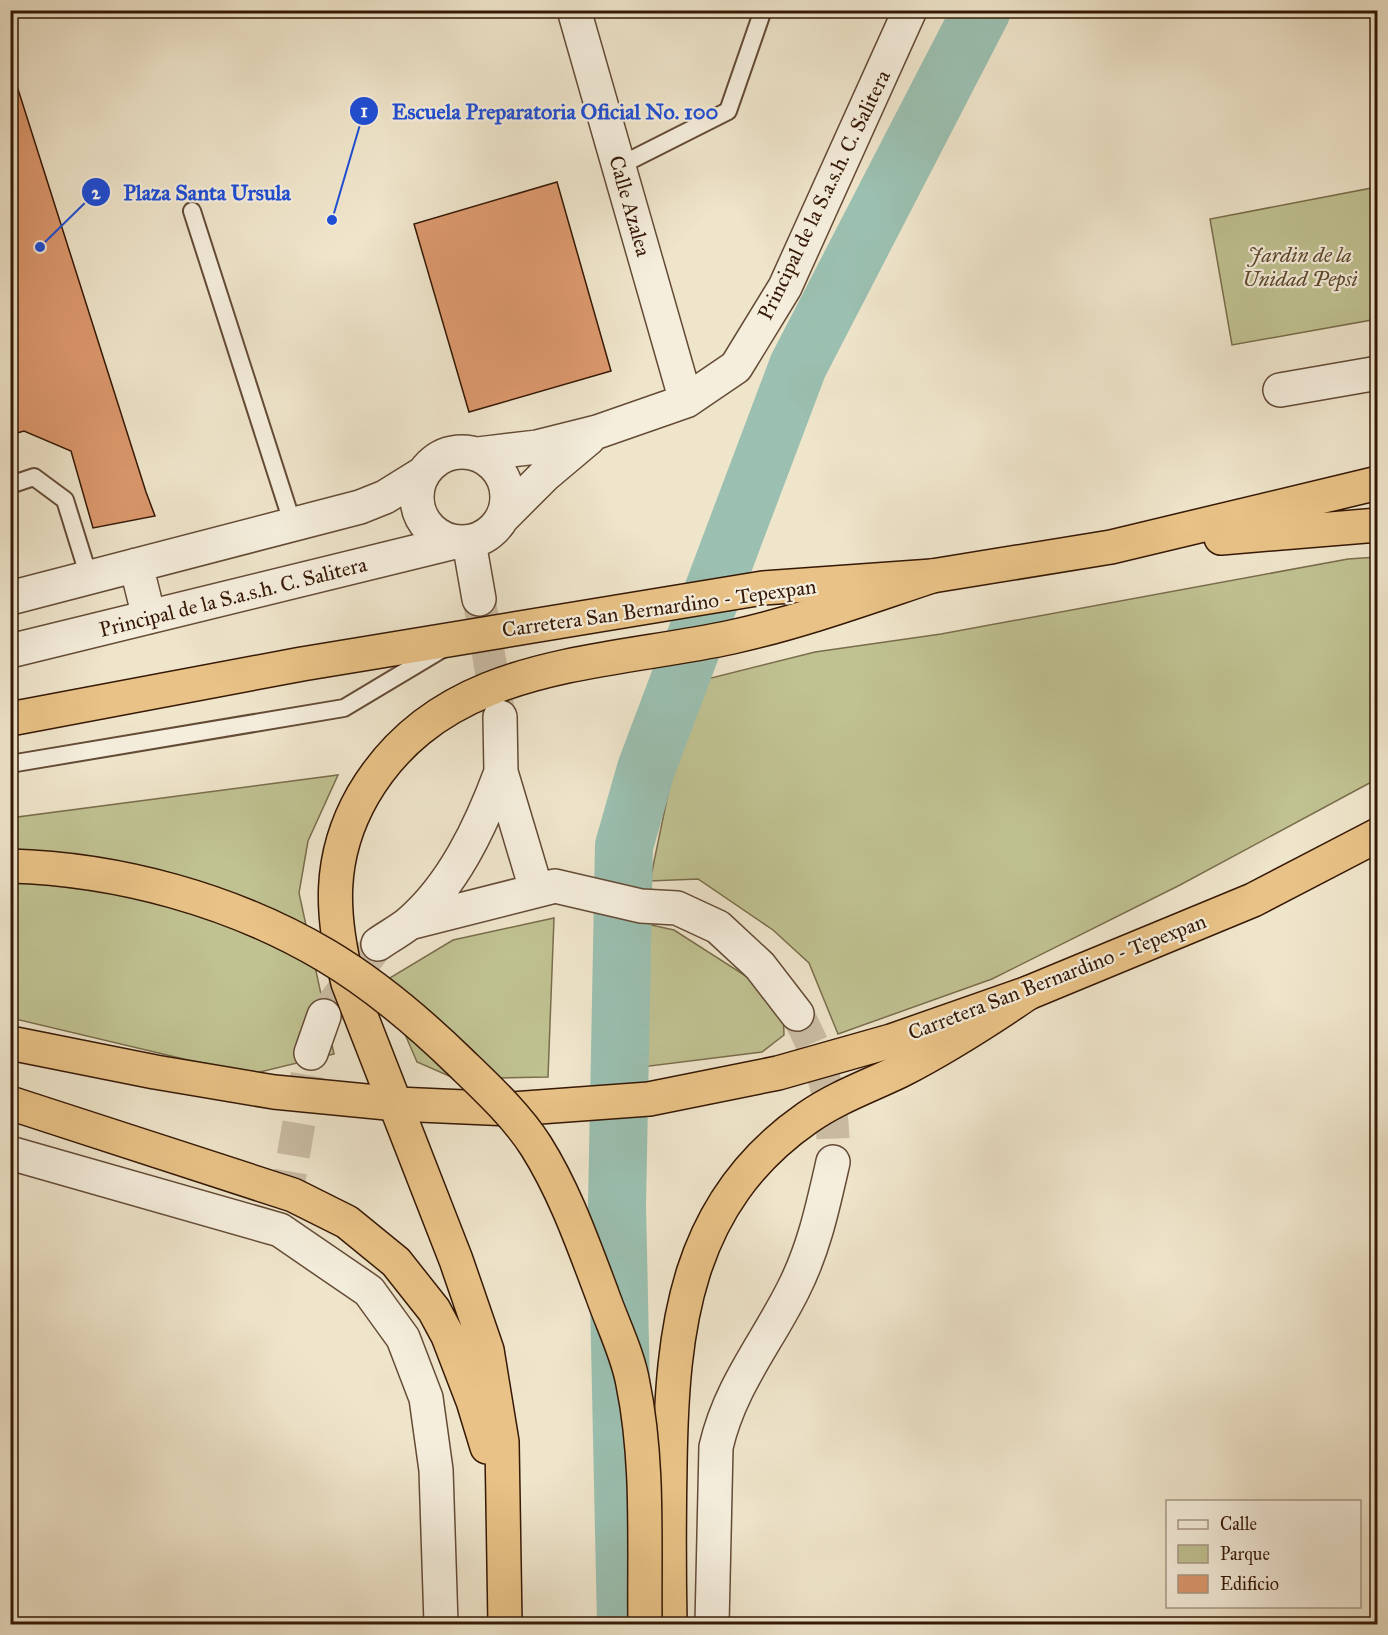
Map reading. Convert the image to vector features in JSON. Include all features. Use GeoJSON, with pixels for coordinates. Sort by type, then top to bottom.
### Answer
{"type":"FeatureCollection","features":[{"type":"Feature","properties":{"kind":"highway","name":"Carretera San Bernardino - Tepexpan"},"geometry":{"type":"LineString","coordinates":[[10,719],[463,637],[763,588],[932,576],[1111,547],[1377,483]]}},
{"type":"Feature","properties":{"kind":"highway"},"geometry":{"type":"LineString","coordinates":[[1111,547],[1377,525]]}},
{"type":"Feature","properties":{"kind":"highway"},"geometry":{"type":"LineString","coordinates":[[505,1624],[502,1442],[487,1350],[473,1304],[348,983],[337,941],[334,902],[338,858],[351,816],[378,769],[410,734],[448,707],[485,690],[528,675],[731,637],[805,619],[932,576]]}},
{"type":"Feature","properties":{"kind":"highway","name":"Carretera San Bernardino - Tepexpan"},"geometry":{"type":"LineString","coordinates":[[10,1043],[274,1092],[397,1104],[513,1109],[649,1099],[778,1073],[891,1041],[1028,993],[1253,900],[1377,835]]}},
{"type":"Feature","properties":{"kind":"highway"},"geometry":{"type":"LineString","coordinates":[[10,866],[86,872],[162,888],[252,918],[326,956],[386,998],[442,1044],[484,1086],[535,1144],[579,1232],[633,1382],[642,1446],[645,1624]]}},
{"type":"Feature","properties":{"kind":"highway"},"geometry":{"type":"LineString","coordinates":[[670,1624],[671,1398],[674,1360],[689,1285],[701,1251],[728,1195],[757,1159],[809,1116],[940,1049],[1028,993]]}},
{"type":"Feature","properties":{"kind":"highway"},"geometry":{"type":"LineString","coordinates":[[10,1103],[293,1195],[321,1207],[372,1240],[418,1287],[448,1336],[485,1440],[504,1534]]}},
{"type":"Feature","properties":{"kind":"street","name":"Calle Azalea"},"geometry":{"type":"LineString","coordinates":[[574,10],[686,401]]}},
{"type":"Feature","properties":{"kind":"street","name":"Principal de la S.a.s.h. C. Salitera"},"geometry":{"type":"LineString","coordinates":[[478,454],[537,447],[597,432],[686,401],[736,368],[785,287],[910,10]]}},
{"type":"Feature","properties":{"kind":"street"},"geometry":{"type":"LineString","coordinates":[[1280,390],[1377,374]]}},
{"type":"Feature","properties":{"kind":"street","name":"Principal de la S.a.s.h. C. Salitera"},"geometry":{"type":"LineString","coordinates":[[502,517],[545,475],[597,432]]}},
{"type":"Feature","properties":{"kind":"street"},"geometry":{"type":"LineString","coordinates":[[10,598],[334,515],[385,497],[422,474],[433,462],[447,454],[462,451],[478,454],[496,468],[506,488],[507,503],[502,517],[494,529],[483,538],[452,538],[375,515],[334,515]]}},
{"type":"Feature","properties":{"kind":"street"},"geometry":{"type":"LineString","coordinates":[[422,474],[417,503],[421,518],[452,538],[479,598]]}},
{"type":"Feature","properties":{"kind":"street","name":"Principal de la S.a.s.h. C. Salitera"},"geometry":{"type":"LineString","coordinates":[[10,651],[452,538]]}},
{"type":"Feature","properties":{"kind":"street"},"geometry":{"type":"LineString","coordinates":[[136,565],[149,617]]}},
{"type":"Feature","properties":{"kind":"street"},"geometry":{"type":"LineString","coordinates":[[500,717],[501,772],[546,887]]}},
{"type":"Feature","properties":{"kind":"street"},"geometry":{"type":"LineString","coordinates":[[378,944],[409,923],[437,892],[462,857],[477,830],[501,772]]}},
{"type":"Feature","properties":{"kind":"street"},"geometry":{"type":"LineString","coordinates":[[409,923],[546,887],[641,906],[677,908],[718,927],[760,966],[797,1014]]}},
{"type":"Feature","properties":{"kind":"street"},"geometry":{"type":"LineString","coordinates":[[311,1053],[324,1016]]}},
{"type":"Feature","properties":{"kind":"street"},"geometry":{"type":"LineString","coordinates":[[10,1153],[283,1217],[369,1291],[403,1338],[426,1398],[436,1470],[441,1624]]}},
{"type":"Feature","properties":{"kind":"street"},"geometry":{"type":"LineString","coordinates":[[712,1624],[716,1447],[720,1428],[736,1388],[773,1329],[815,1240],[833,1162]]}},
{"type":"Feature","properties":{"kind":"lane"},"geometry":{"type":"LineString","coordinates":[[619,166],[728,111],[763,10]]}},
{"type":"Feature","properties":{"kind":"lane"},"geometry":{"type":"LineString","coordinates":[[192,211],[293,525]]}},
{"type":"Feature","properties":{"kind":"lane"},"geometry":{"type":"LineString","coordinates":[[10,485],[33,477],[65,500],[89,578]]}},
{"type":"Feature","properties":{"kind":"lane"},"geometry":{"type":"LineString","coordinates":[[10,764],[344,708],[463,637]]}},
{"type":"Feature","properties":{"kind":"green space","name":"Jardin de la Unidad Pepsi"},"geometry":{"type":"Polygon","coordinates":[[[1377,187],[1377,319],[1232,345],[1210,219],[1377,187]]]}},
{"type":"Feature","properties":{"kind":"green space"},"geometry":{"type":"Polygon","coordinates":[[[1377,557],[1377,779],[1180,885],[992,979],[838,1034],[809,963],[773,930],[698,879],[650,881],[691,683],[815,652],[941,634],[1348,559],[1377,557]]]}},
{"type":"Feature","properties":{"kind":"green space"},"geometry":{"type":"Polygon","coordinates":[[[338,775],[308,841],[299,893],[334,1054],[256,1073],[188,1060],[11,1018],[10,818],[338,775]]]}},
{"type":"Feature","properties":{"kind":"green space"},"geometry":{"type":"Polygon","coordinates":[[[554,918],[548,1077],[456,1079],[417,1062],[398,1018],[388,979],[453,940],[554,918]]]}},
{"type":"Feature","properties":{"kind":"green space"},"geometry":{"type":"Polygon","coordinates":[[[642,923],[674,930],[760,985],[783,1009],[784,1035],[762,1052],[642,1067],[642,923]]]}},
{"type":"Feature","properties":{"kind":"building"},"geometry":{"type":"Polygon","coordinates":[[[10,64],[155,516],[93,528],[71,451],[24,431],[10,435],[10,64]]]}},
{"type":"Feature","properties":{"kind":"building"},"geometry":{"type":"Polygon","coordinates":[[[557,182],[611,371],[469,412],[414,224],[557,182]]]}},
{"type":"Feature","properties":{"kind":"waterway"},"geometry":{"type":"LineString","coordinates":[[626,1624],[617,1205],[624,846],[646,769],[798,366],[982,10]]}},
{"type":"Feature","properties":{"kind":"tunnel"},"geometry":{"type":"LineString","coordinates":[[479,599],[499,715]]}},
{"type":"Feature","properties":{"kind":"tunnel"},"geometry":{"type":"LineString","coordinates":[[324,1016],[378,944]]}},
{"type":"Feature","properties":{"kind":"tunnel"},"geometry":{"type":"LineString","coordinates":[[797,1014],[814,1049],[826,1085],[832,1123],[833,1162]]}},
{"type":"Feature","properties":{"kind":"tunnel"},"geometry":{"type":"LineString","coordinates":[[285,1204],[311,1053]]}},
{"type":"Feature","properties":{"kind":"place","name":"Escuela Preparatoria Oficial No. 100"},"geometry":{"type":"Point","coordinates":[332,220]}},
{"type":"Feature","properties":{"kind":"place","name":"Plaza Santa Ursula"},"geometry":{"type":"Point","coordinates":[40,247]}}]}
